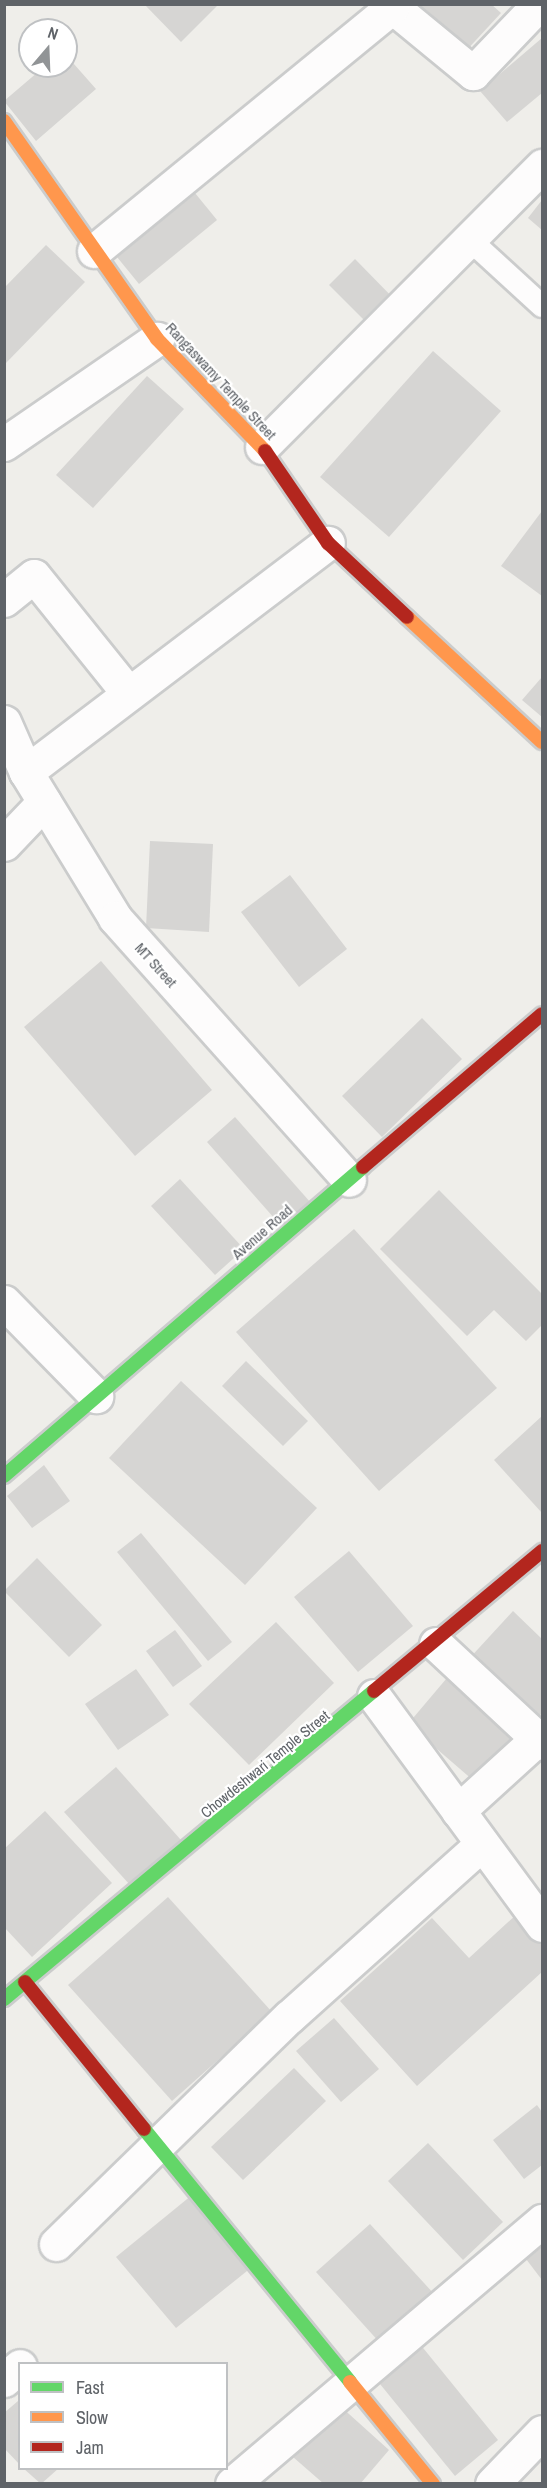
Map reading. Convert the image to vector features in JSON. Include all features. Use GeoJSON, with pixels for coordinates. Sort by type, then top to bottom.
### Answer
{"type":"FeatureCollection","features":[{"type":"Feature","properties":{"kind":"street"},"geometry":{"type":"LineString","coordinates":[[94,251],[391,6],[473,73],[539,4]]}},
{"type":"Feature","properties":{"kind":"street","name":"Rangaswamy Temple Street"},"geometry":{"type":"LineString","coordinates":[[4,121],[157,339],[262,447],[327,543],[543,742]]}},
{"type":"Feature","properties":{"kind":"street"},"geometry":{"type":"LineString","coordinates":[[262,447],[543,166]]}},
{"type":"Feature","properties":{"kind":"street"},"geometry":{"type":"LineString","coordinates":[[4,444],[157,339]]}},
{"type":"Feature","properties":{"kind":"street"},"geometry":{"type":"LineString","coordinates":[[26,772],[327,543]]}},
{"type":"Feature","properties":{"kind":"street"},"geometry":{"type":"LineString","coordinates":[[4,600],[34,576],[129,694]]}},
{"type":"Feature","properties":{"kind":"street","name":"MT Street"},"geometry":{"type":"LineString","coordinates":[[4,722],[26,772],[115,918],[349,1180]]}},
{"type":"Feature","properties":{"kind":"street"},"geometry":{"type":"LineString","coordinates":[[4,844],[44,802]]}},
{"type":"Feature","properties":{"kind":"street","name":"Avenue Road"},"geometry":{"type":"LineString","coordinates":[[4,1476],[543,1014]]}},
{"type":"Feature","properties":{"kind":"street"},"geometry":{"type":"LineString","coordinates":[[4,1302],[96,1396]]}},
{"type":"Feature","properties":{"kind":"street","name":"Chowdeshwari Temple Street"},"geometry":{"type":"LineString","coordinates":[[4,1999],[374,1696],[543,1551]]}},
{"type":"Feature","properties":{"kind":"street"},"geometry":{"type":"LineString","coordinates":[[435,1644],[540,1741],[458,1811]]}},
{"type":"Feature","properties":{"kind":"street"},"geometry":{"type":"LineString","coordinates":[[374,1696],[543,1925]]}},
{"type":"Feature","properties":{"kind":"street"},"geometry":{"type":"LineString","coordinates":[[56,2244],[160,2146],[289,2017],[483,1844]]}},
{"type":"Feature","properties":{"kind":"street"},"geometry":{"type":"LineString","coordinates":[[25,1982],[354,2382],[433,2484]]}},
{"type":"Feature","properties":{"kind":"street"},"geometry":{"type":"LineString","coordinates":[[232,2484],[543,2221]]}},
{"type":"Feature","properties":{"kind":"street"},"geometry":{"type":"LineString","coordinates":[[4,2380],[18,2367]]}},
{"type":"Feature","properties":{"kind":"street"},"geometry":{"type":"LineString","coordinates":[[492,2484],[543,2432]]}},
{"type":"Feature","properties":{"kind":"lane"},"geometry":{"type":"LineString","coordinates":[[469,239],[543,306]]}},
{"type":"Feature","properties":{"kind":"building"},"geometry":{"type":"Polygon","coordinates":[[[144,4],[219,4],[181,42],[144,4]]]}},
{"type":"Feature","properties":{"kind":"building"},"geometry":{"type":"Polygon","coordinates":[[[410,4],[491,4],[501,13],[464,53],[410,4]]]}},
{"type":"Feature","properties":{"kind":"building"},"geometry":{"type":"Polygon","coordinates":[[[542,38],[542,93],[507,122],[480,91],[542,38]]]}},
{"type":"Feature","properties":{"kind":"building"},"geometry":{"type":"Polygon","coordinates":[[[78,69],[96,89],[36,141],[4,101],[31,78],[78,78],[78,69]]]}},
{"type":"Feature","properties":{"kind":"building"},"geometry":{"type":"Polygon","coordinates":[[[195,193],[217,220],[139,284],[117,257],[195,193]]]}},
{"type":"Feature","properties":{"kind":"building"},"geometry":{"type":"Polygon","coordinates":[[[542,200],[542,230],[528,218],[542,200]]]}},
{"type":"Feature","properties":{"kind":"building"},"geometry":{"type":"Polygon","coordinates":[[[46,245],[85,282],[5,364],[5,287],[46,245]]]}},
{"type":"Feature","properties":{"kind":"building"},"geometry":{"type":"Polygon","coordinates":[[[355,259],[401,306],[376,332],[329,285],[355,259]]]}},
{"type":"Feature","properties":{"kind":"building"},"geometry":{"type":"Polygon","coordinates":[[[433,351],[501,411],[389,537],[320,477],[433,351]]]}},
{"type":"Feature","properties":{"kind":"building"},"geometry":{"type":"Polygon","coordinates":[[[147,376],[184,409],[93,508],[56,475],[147,376]]]}},
{"type":"Feature","properties":{"kind":"building"},"geometry":{"type":"Polygon","coordinates":[[[542,511],[542,596],[501,566],[542,511]]]}},
{"type":"Feature","properties":{"kind":"building"},"geometry":{"type":"Polygon","coordinates":[[[542,677],[542,717],[522,700],[542,677]]]}},
{"type":"Feature","properties":{"kind":"building"},"geometry":{"type":"Polygon","coordinates":[[[150,841],[213,844],[209,932],[146,928],[150,841]]]}},
{"type":"Feature","properties":{"kind":"building"},"geometry":{"type":"Polygon","coordinates":[[[290,875],[347,949],[299,987],[241,912],[290,875]]]}},
{"type":"Feature","properties":{"kind":"building"},"geometry":{"type":"Polygon","coordinates":[[[101,961],[212,1090],[135,1156],[24,1027],[101,961]]]}},
{"type":"Feature","properties":{"kind":"building"},"geometry":{"type":"Polygon","coordinates":[[[422,1018],[462,1059],[382,1137],[342,1096],[422,1018]]]}},
{"type":"Feature","properties":{"kind":"building"},"geometry":{"type":"Polygon","coordinates":[[[235,1117],[311,1203],[282,1227],[207,1142],[235,1117]]]}},
{"type":"Feature","properties":{"kind":"building"},"geometry":{"type":"Polygon","coordinates":[[[180,1179],[244,1249],[215,1275],[151,1206],[180,1179]]]}},
{"type":"Feature","properties":{"kind":"building"},"geometry":{"type":"Polygon","coordinates":[[[439,1190],[542,1294],[542,1325],[526,1341],[494,1310],[467,1336],[380,1249],[439,1190]]]}},
{"type":"Feature","properties":{"kind":"building"},"geometry":{"type":"Polygon","coordinates":[[[354,1229],[497,1388],[379,1491],[236,1332],[354,1229]]]}},
{"type":"Feature","properties":{"kind":"building"},"geometry":{"type":"Polygon","coordinates":[[[246,1361],[308,1421],[283,1446],[222,1386],[246,1361]]]}},
{"type":"Feature","properties":{"kind":"building"},"geometry":{"type":"Polygon","coordinates":[[[181,1381],[317,1508],[245,1585],[109,1458],[181,1381]]]}},
{"type":"Feature","properties":{"kind":"building"},"geometry":{"type":"Polygon","coordinates":[[[542,1416],[542,1513],[494,1460],[542,1416]]]}},
{"type":"Feature","properties":{"kind":"building"},"geometry":{"type":"Polygon","coordinates":[[[44,1465],[70,1501],[32,1528],[7,1496],[44,1465]]]}},
{"type":"Feature","properties":{"kind":"building"},"geometry":{"type":"Polygon","coordinates":[[[141,1533],[232,1642],[208,1661],[117,1552],[141,1533]]]}},
{"type":"Feature","properties":{"kind":"building"},"geometry":{"type":"Polygon","coordinates":[[[349,1551],[413,1626],[358,1672],[294,1597],[349,1551]]]}},
{"type":"Feature","properties":{"kind":"building"},"geometry":{"type":"Polygon","coordinates":[[[37,1558],[102,1625],[69,1657],[4,1591],[37,1558]]]}},
{"type":"Feature","properties":{"kind":"building"},"geometry":{"type":"Polygon","coordinates":[[[513,1611],[542,1639],[542,1713],[534,1722],[467,1661],[513,1611]]]}},
{"type":"Feature","properties":{"kind":"building"},"geometry":{"type":"Polygon","coordinates":[[[276,1622],[334,1683],[249,1765],[189,1704],[276,1622]]]}},
{"type":"Feature","properties":{"kind":"building"},"geometry":{"type":"Polygon","coordinates":[[[175,1630],[202,1666],[173,1687],[146,1651],[175,1630]]]}},
{"type":"Feature","properties":{"kind":"building"},"geometry":{"type":"Polygon","coordinates":[[[136,1669],[169,1715],[118,1750],[85,1704],[136,1669]]]}},
{"type":"Feature","properties":{"kind":"building"},"geometry":{"type":"Polygon","coordinates":[[[452,1672],[526,1737],[482,1788],[408,1724],[452,1672]]]}},
{"type":"Feature","properties":{"kind":"building"},"geometry":{"type":"Polygon","coordinates":[[[116,1767],[181,1840],[130,1885],[64,1812],[116,1767]]]}},
{"type":"Feature","properties":{"kind":"building"},"geometry":{"type":"Polygon","coordinates":[[[45,1811],[112,1883],[32,1957],[4,1927],[4,1849],[45,1811]]]}},
{"type":"Feature","properties":{"kind":"building"},"geometry":{"type":"Polygon","coordinates":[[[168,1897],[272,2012],[172,2101],[68,1985],[168,1897]]]}},
{"type":"Feature","properties":{"kind":"building"},"geometry":{"type":"Polygon","coordinates":[[[518,1913],[542,1940],[542,1972],[417,2086],[340,2001],[432,1918],[469,1958],[518,1913]]]}},
{"type":"Feature","properties":{"kind":"building"},"geometry":{"type":"Polygon","coordinates":[[[334,2018],[379,2069],[341,2102],[296,2051],[334,2018]]]}},
{"type":"Feature","properties":{"kind":"building"},"geometry":{"type":"Polygon","coordinates":[[[294,2068],[326,2101],[243,2180],[211,2147],[294,2068]]]}},
{"type":"Feature","properties":{"kind":"building"},"geometry":{"type":"Polygon","coordinates":[[[537,2105],[542,2112],[542,2165],[524,2179],[493,2140],[537,2105]]]}},
{"type":"Feature","properties":{"kind":"building"},"geometry":{"type":"Polygon","coordinates":[[[428,2143],[503,2222],[463,2260],[388,2181],[428,2143]]]}},
{"type":"Feature","properties":{"kind":"building"},"geometry":{"type":"Polygon","coordinates":[[[192,2195],[252,2267],[176,2328],[116,2257],[192,2195]]]}},
{"type":"Feature","properties":{"kind":"building"},"geometry":{"type":"Polygon","coordinates":[[[370,2224],[435,2295],[381,2344],[316,2272],[370,2224]]]}},
{"type":"Feature","properties":{"kind":"building"},"geometry":{"type":"Polygon","coordinates":[[[542,2239],[542,2280],[523,2255],[542,2239]]]}},
{"type":"Feature","properties":{"kind":"building"},"geometry":{"type":"Polygon","coordinates":[[[415,2338],[498,2440],[455,2476],[371,2373],[415,2338]]]}},
{"type":"Feature","properties":{"kind":"building"},"geometry":{"type":"Polygon","coordinates":[[[18,2401],[18,2463],[4,2448],[4,2413],[18,2401]]]}},
{"type":"Feature","properties":{"kind":"building"},"geometry":{"type":"Polygon","coordinates":[[[339,2405],[389,2450],[360,2484],[324,2484],[293,2457],[339,2405]]]}},
{"type":"Feature","properties":{"kind":"building"},"geometry":{"type":"Polygon","coordinates":[[[25,2470],[57,2470],[41,2484],[25,2470]]]}},
{"type":"Feature","properties":{"kind":"traffic: fast"},"geometry":{"type":"LineString","coordinates":[[4,1476],[363,1167]]}},
{"type":"Feature","properties":{"kind":"traffic: fast"},"geometry":{"type":"LineString","coordinates":[[4,1999],[374,1691]]}},
{"type":"Feature","properties":{"kind":"traffic: fast"},"geometry":{"type":"LineString","coordinates":[[144,2129],[350,2382]]}},
{"type":"Feature","properties":{"kind":"traffic: slow"},"geometry":{"type":"LineString","coordinates":[[4,121],[157,339],[265,451]]}},
{"type":"Feature","properties":{"kind":"traffic: slow"},"geometry":{"type":"LineString","coordinates":[[407,617],[542,742]]}},
{"type":"Feature","properties":{"kind":"traffic: slow"},"geometry":{"type":"LineString","coordinates":[[350,2382],[433,2484]]}},
{"type":"Feature","properties":{"kind":"traffic: jam"},"geometry":{"type":"LineString","coordinates":[[265,451],[328,543],[407,617]]}},
{"type":"Feature","properties":{"kind":"traffic: jam"},"geometry":{"type":"LineString","coordinates":[[363,1167],[542,1014]]}},
{"type":"Feature","properties":{"kind":"traffic: jam"},"geometry":{"type":"LineString","coordinates":[[374,1691],[542,1551]]}},
{"type":"Feature","properties":{"kind":"traffic: jam"},"geometry":{"type":"LineString","coordinates":[[25,1982],[144,2129]]}}]}
